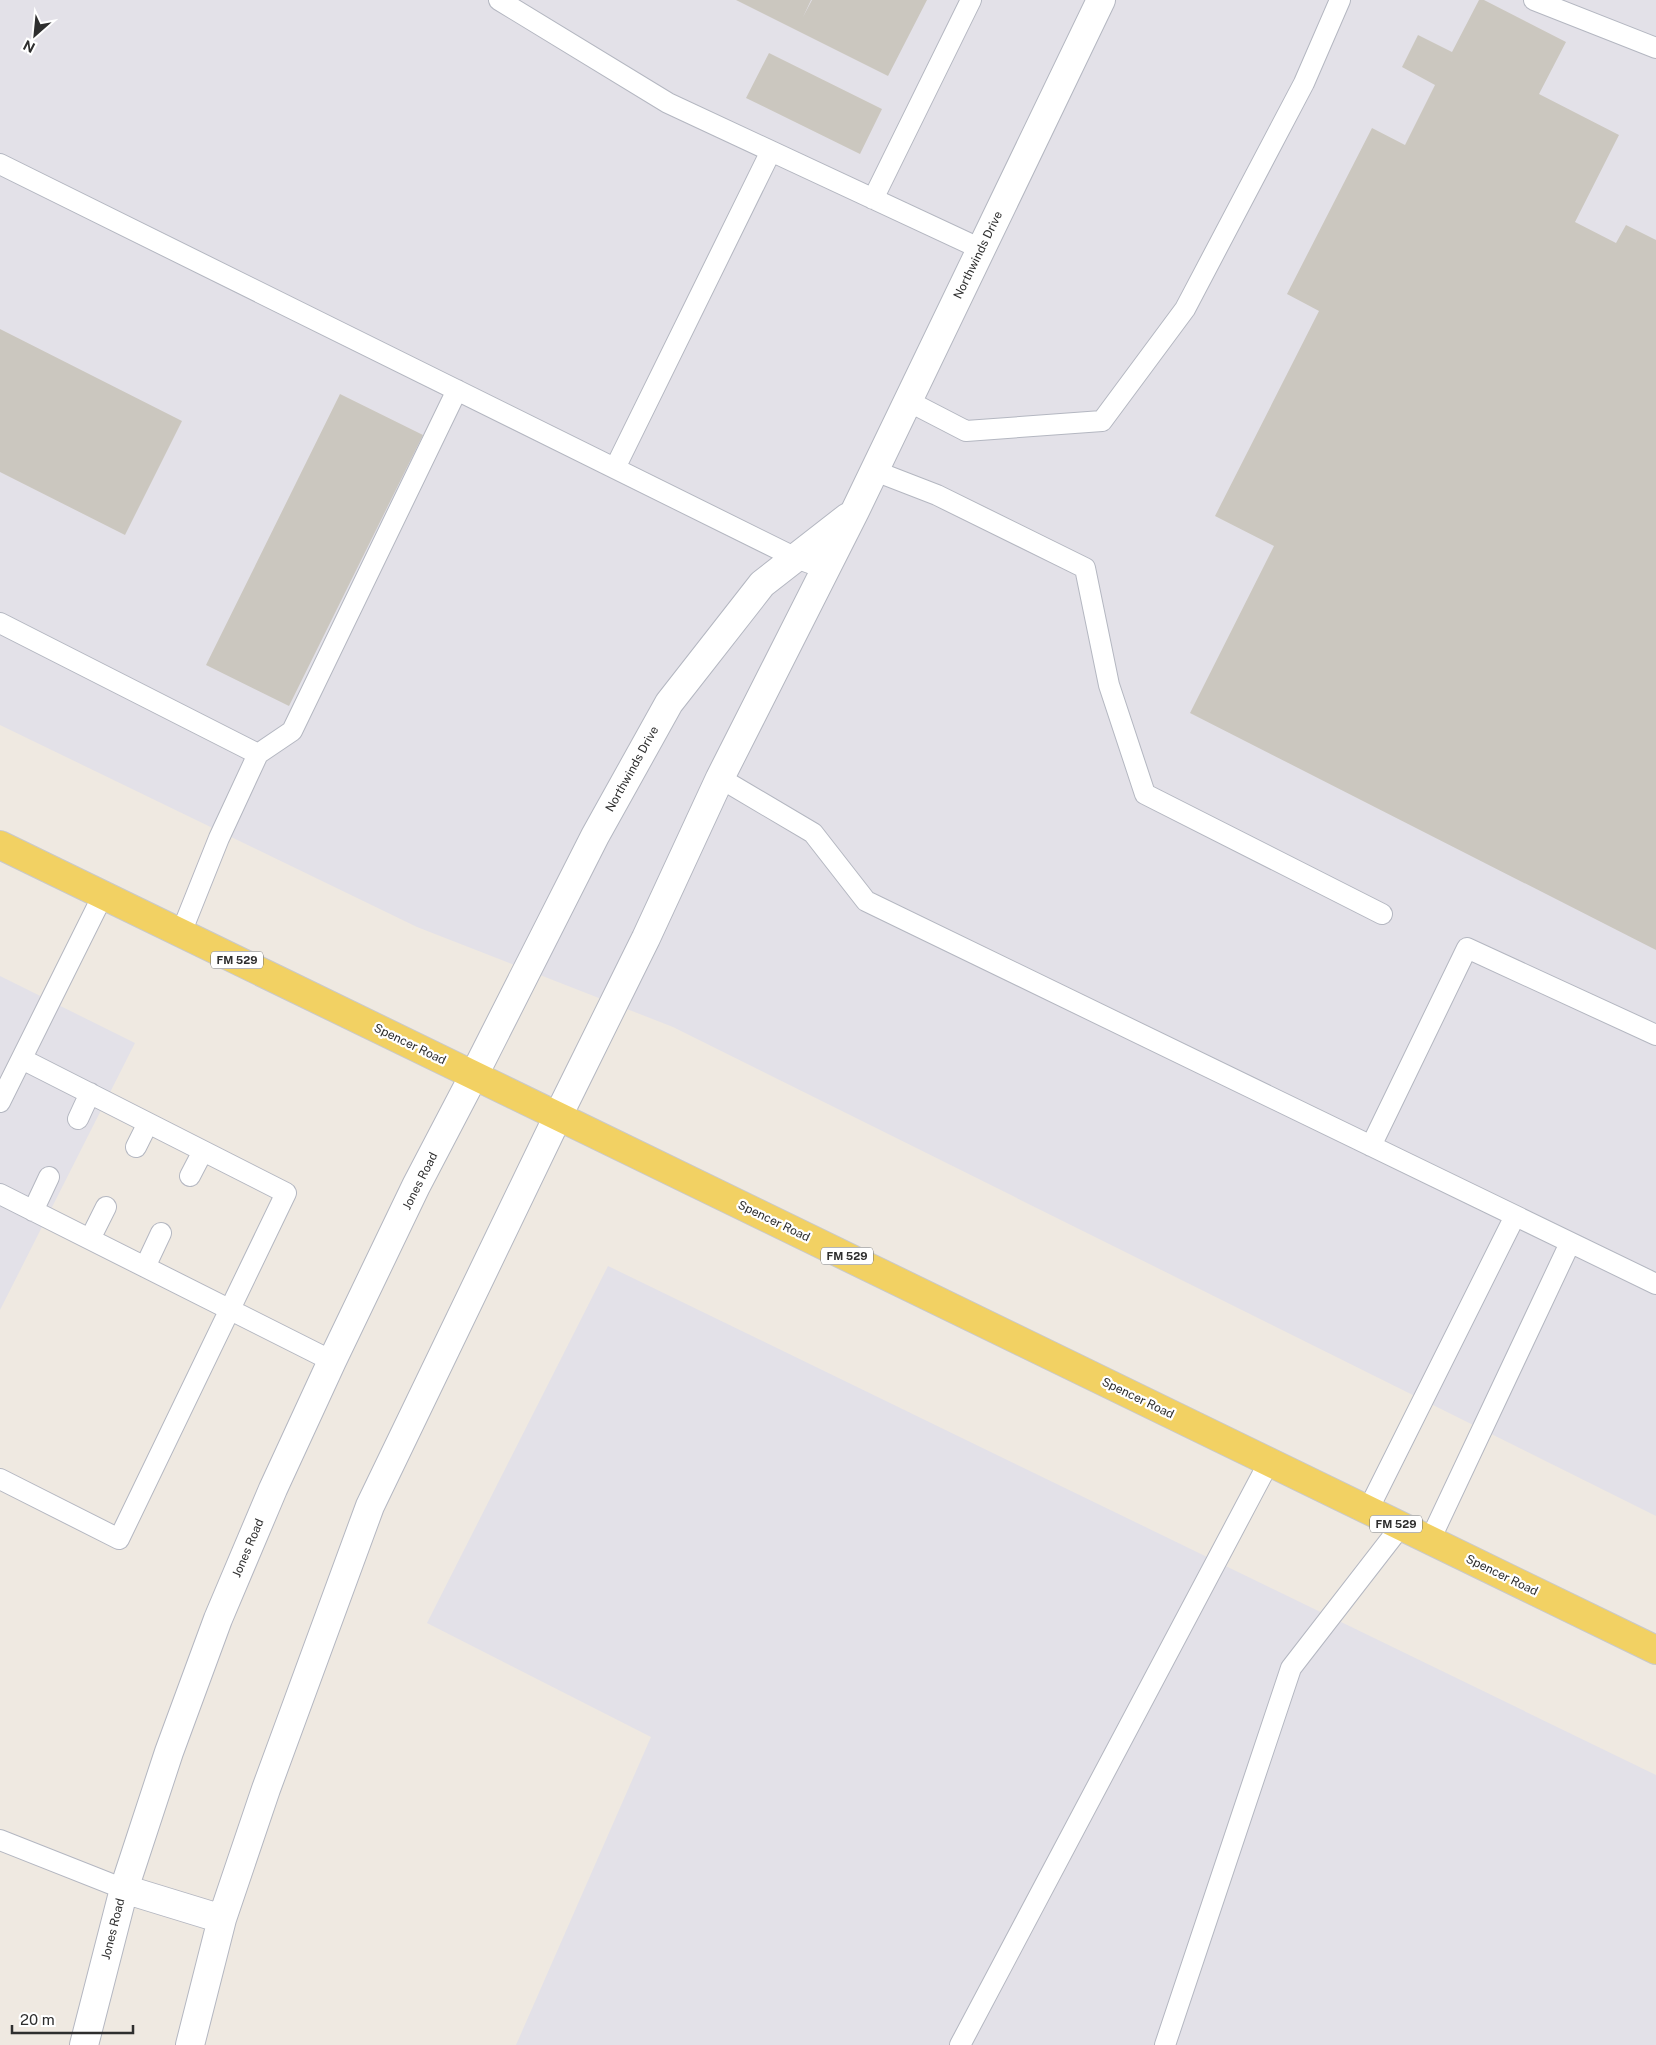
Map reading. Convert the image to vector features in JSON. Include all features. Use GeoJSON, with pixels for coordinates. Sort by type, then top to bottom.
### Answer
{"type":"FeatureCollection","features":[{"type":"Feature","properties":{"kind":"main road","name":"Northwinds Drive"},"geometry":{"type":"LineString","coordinates":[[558,1116],[646,938],[720,778],[856,511],[1101,0]]}},
{"type":"Feature","properties":{"kind":"main road","name":"Northwinds Drive"},"geometry":{"type":"LineString","coordinates":[[474,1075],[595,836],[669,703],[762,584],[856,511]]}},
{"type":"Feature","properties":{"kind":"main road","name":"Spencer Road"},"geometry":{"type":"LineString","coordinates":[[0,845],[1656,1650]]}},
{"type":"Feature","properties":{"kind":"main road","name":"Jones Road"},"geometry":{"type":"LineString","coordinates":[[84,2045],[124,1889],[169,1752],[218,1619],[273,1489],[332,1361],[416,1186],[474,1075]]}},
{"type":"Feature","properties":{"kind":"main road"},"geometry":{"type":"LineString","coordinates":[[190,2045],[222,1919],[266,1790],[370,1506],[558,1116]]}},
{"type":"Feature","properties":{"kind":"main road"},"geometry":{"type":"LineString","coordinates":[[124,1889],[222,1919]]}},
{"type":"Feature","properties":{"kind":"lane"},"geometry":{"type":"LineString","coordinates":[[500,0],[668,103],[981,249]]}},
{"type":"Feature","properties":{"kind":"lane"},"geometry":{"type":"LineString","coordinates":[[873,199],[972,0]]}},
{"type":"Feature","properties":{"kind":"lane"},"geometry":{"type":"LineString","coordinates":[[908,401],[966,431],[1102,421],[1185,309],[1304,83],[1340,0]]}},
{"type":"Feature","properties":{"kind":"lane"},"geometry":{"type":"LineString","coordinates":[[1534,0],[1656,48]]}},
{"type":"Feature","properties":{"kind":"lane"},"geometry":{"type":"LineString","coordinates":[[615,468],[771,151]]}},
{"type":"Feature","properties":{"kind":"lane"},"geometry":{"type":"LineString","coordinates":[[0,164],[796,558],[826,569]]}},
{"type":"Feature","properties":{"kind":"lane"},"geometry":{"type":"LineString","coordinates":[[182,933],[218,838],[258,754],[292,730],[457,390]]}},
{"type":"Feature","properties":{"kind":"lane"},"geometry":{"type":"LineString","coordinates":[[874,471],[937,495],[1085,568],[1109,685],[1146,794],[1382,914]]}},
{"type":"Feature","properties":{"kind":"lane"},"geometry":{"type":"LineString","coordinates":[[0,622],[258,754]]}},
{"type":"Feature","properties":{"kind":"lane"},"geometry":{"type":"LineString","coordinates":[[720,778],[813,834],[866,901],[1656,1284]]}},
{"type":"Feature","properties":{"kind":"lane"},"geometry":{"type":"LineString","coordinates":[[0,1102],[103,895]]}},
{"type":"Feature","properties":{"kind":"lane"},"geometry":{"type":"LineString","coordinates":[[1371,1146],[1468,948],[1656,1035]]}},
{"type":"Feature","properties":{"kind":"lane"},"geometry":{"type":"LineString","coordinates":[[0,1479],[119,1539],[286,1193],[22,1059]]}},
{"type":"Feature","properties":{"kind":"lane"},"geometry":{"type":"LineString","coordinates":[[78,1119],[90,1093]]}},
{"type":"Feature","properties":{"kind":"lane"},"geometry":{"type":"LineString","coordinates":[[136,1147],[148,1123]]}},
{"type":"Feature","properties":{"kind":"lane"},"geometry":{"type":"LineString","coordinates":[[190,1176],[203,1151]]}},
{"type":"Feature","properties":{"kind":"lane"},"geometry":{"type":"LineString","coordinates":[[33,1211],[49,1177]]}},
{"type":"Feature","properties":{"kind":"lane"},"geometry":{"type":"LineString","coordinates":[[0,1194],[332,1361]]}},
{"type":"Feature","properties":{"kind":"lane"},"geometry":{"type":"LineString","coordinates":[[90,1239],[106,1207]]}},
{"type":"Feature","properties":{"kind":"lane"},"geometry":{"type":"LineString","coordinates":[[1368,1510],[1515,1216]]}},
{"type":"Feature","properties":{"kind":"lane"},"geometry":{"type":"LineString","coordinates":[[145,1267],[162,1233]]}},
{"type":"Feature","properties":{"kind":"lane"},"geometry":{"type":"LineString","coordinates":[[1430,1540],[1570,1242]]}},
{"type":"Feature","properties":{"kind":"lane"},"geometry":{"type":"LineString","coordinates":[[960,2045],[1269,1462]]}},
{"type":"Feature","properties":{"kind":"lane"},"geometry":{"type":"LineString","coordinates":[[1164,2045],[1290,1668],[1401,1526]]}},
{"type":"Feature","properties":{"kind":"lane"},"geometry":{"type":"LineString","coordinates":[[0,1840],[124,1889]]}},
{"type":"Feature","properties":{"kind":"shaded area"},"geometry":{"type":"Polygon","coordinates":[[[0,0],[1656,0],[1656,1516],[673,1027],[417,927],[0,725],[0,0]]]}},
{"type":"Feature","properties":{"kind":"shaded area"},"geometry":{"type":"Polygon","coordinates":[[[0,976],[135,1043],[0,1310],[0,976]]]}},
{"type":"Feature","properties":{"kind":"shaded area"},"geometry":{"type":"Polygon","coordinates":[[[608,1266],[1656,1775],[1656,2045],[516,2045],[651,1737],[427,1623],[608,1266]]]}},
{"type":"Feature","properties":{"kind":"building"},"geometry":{"type":"Polygon","coordinates":[[[736,0],[811,0],[803,17],[812,0],[927,0],[888,76],[736,0]]]}},
{"type":"Feature","properties":{"kind":"building"},"geometry":{"type":"Polygon","coordinates":[[[1479,0],[1484,0],[1566,42],[1539,94],[1619,135],[1575,222],[1616,243],[1626,225],[1656,240],[1656,950],[1190,713],[1274,546],[1215,516],[1319,311],[1287,294],[1372,128],[1405,145],[1435,85],[1402,67],[1418,35],[1452,52],[1479,0]]]}},
{"type":"Feature","properties":{"kind":"building"},"geometry":{"type":"Polygon","coordinates":[[[769,53],[882,109],[860,154],[746,98],[769,53]]]}},
{"type":"Feature","properties":{"kind":"building"},"geometry":{"type":"Polygon","coordinates":[[[0,329],[182,421],[125,535],[0,472],[0,329]]]}},
{"type":"Feature","properties":{"kind":"building"},"geometry":{"type":"Polygon","coordinates":[[[340,394],[423,435],[289,706],[206,665],[340,394]]]}}]}
